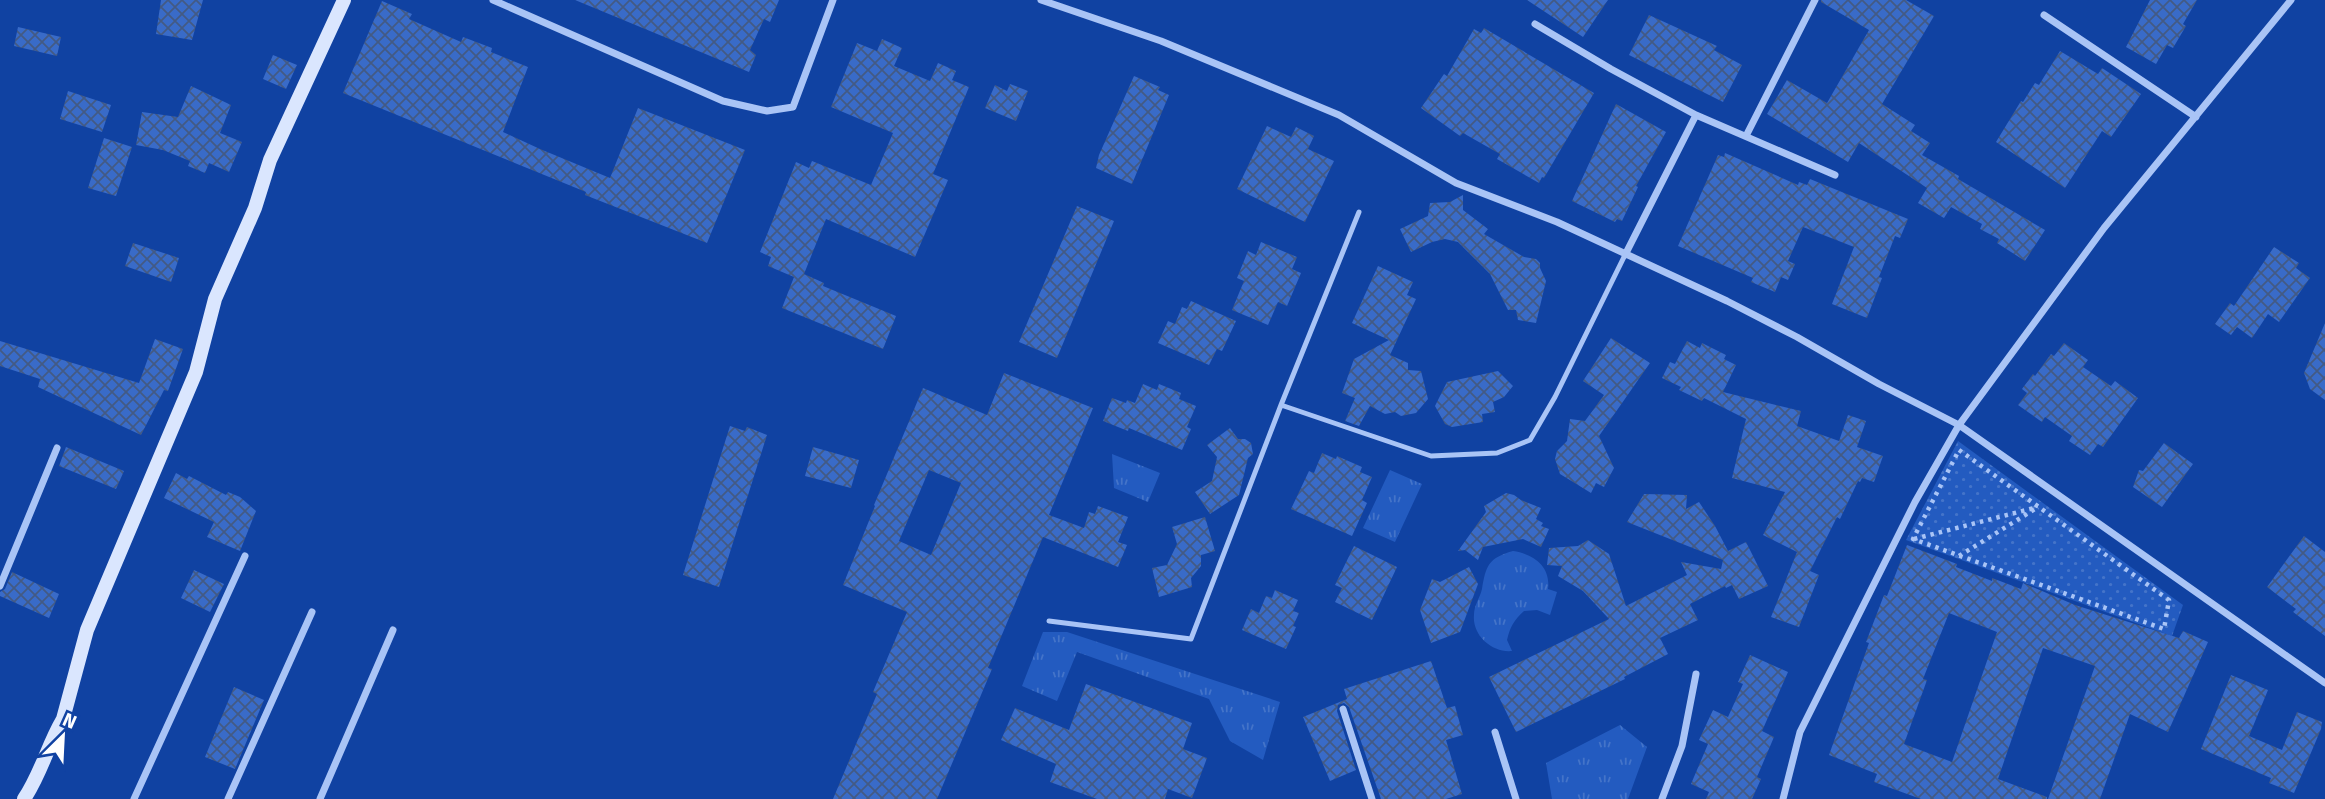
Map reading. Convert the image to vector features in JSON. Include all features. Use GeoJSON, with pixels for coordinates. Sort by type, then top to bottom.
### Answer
{"type":"FeatureCollection","features":[{"type":"Feature","properties":{"kind":"street"},"geometry":{"type":"LineString","coordinates":[[24,799],[37,779],[62,719],[87,630],[197,372],[215,299],[255,208],[270,160],[344,0]]}},
{"type":"Feature","properties":{"kind":"street"},"geometry":{"type":"LineString","coordinates":[[493,0],[723,101],[767,111],[793,107],[833,0]]}},
{"type":"Feature","properties":{"kind":"street"},"geometry":{"type":"LineString","coordinates":[[1041,0],[1161,41],[1339,115],[1456,183],[1557,222],[1797,337],[1879,384],[1959,425],[2325,683]]}},
{"type":"Feature","properties":{"kind":"street"},"geometry":{"type":"LineString","coordinates":[[1746,136],[1815,0]]}},
{"type":"Feature","properties":{"kind":"street"},"geometry":{"type":"LineString","coordinates":[[1783,799],[1800,732],[1915,502],[1959,425],[2104,228],[2291,0]]}},
{"type":"Feature","properties":{"kind":"street"},"geometry":{"type":"LineString","coordinates":[[2044,15],[2196,117]]}},
{"type":"Feature","properties":{"kind":"street"},"geometry":{"type":"LineString","coordinates":[[1535,24],[1696,115],[1835,176]]}},
{"type":"Feature","properties":{"kind":"street"},"geometry":{"type":"LineString","coordinates":[[1625,255],[1696,115]]}},
{"type":"Feature","properties":{"kind":"street"},"geometry":{"type":"LineString","coordinates":[[0,586],[57,448]]}},
{"type":"Feature","properties":{"kind":"street"},"geometry":{"type":"LineString","coordinates":[[134,799],[245,556]]}},
{"type":"Feature","properties":{"kind":"street"},"geometry":{"type":"LineString","coordinates":[[228,799],[312,612]]}},
{"type":"Feature","properties":{"kind":"street"},"geometry":{"type":"LineString","coordinates":[[320,799],[393,630]]}},
{"type":"Feature","properties":{"kind":"street"},"geometry":{"type":"LineString","coordinates":[[1662,799],[1682,746],[1696,674]]}},
{"type":"Feature","properties":{"kind":"street"},"geometry":{"type":"LineString","coordinates":[[1343,709],[1372,799]]}},
{"type":"Feature","properties":{"kind":"street"},"geometry":{"type":"LineString","coordinates":[[1494,732],[1516,799]]}},
{"type":"Feature","properties":{"kind":"lane"},"geometry":{"type":"LineString","coordinates":[[1049,621],[1191,639],[1359,212]]}},
{"type":"Feature","properties":{"kind":"lane"},"geometry":{"type":"LineString","coordinates":[[1281,405],[1431,456],[1497,453],[1530,440],[1555,397],[1625,255]]}},
{"type":"Feature","properties":{"kind":"path"},"geometry":{"type":"LineString","coordinates":[[1959,450],[2039,507],[2169,600],[2164,629],[1913,539],[2039,507]]}},
{"type":"Feature","properties":{"kind":"path"},"geometry":{"type":"LineString","coordinates":[[1958,556],[2039,507]]}},
{"type":"Feature","properties":{"kind":"green space"},"geometry":{"type":"Polygon","coordinates":[[[1958,441],[2183,605],[2172,636],[1906,540],[1958,441]]]}},
{"type":"Feature","properties":{"kind":"green space"},"geometry":{"type":"Polygon","coordinates":[[[1112,454],[1160,473],[1148,502],[1114,488],[1112,454]]]}},
{"type":"Feature","properties":{"kind":"green space"},"geometry":{"type":"Polygon","coordinates":[[[1390,470],[1422,484],[1395,542],[1363,528],[1390,470]]]}},
{"type":"Feature","properties":{"kind":"green space"},"geometry":{"type":"Polygon","coordinates":[[[1513,551],[1539,562],[1547,574],[1548,589],[1557,592],[1550,615],[1537,610],[1524,611],[1511,627],[1507,640],[1512,651],[1505,651],[1491,646],[1480,636],[1474,623],[1474,611],[1490,564],[1498,557],[1513,551]]]}},
{"type":"Feature","properties":{"kind":"green space"},"geometry":{"type":"Polygon","coordinates":[[[1043,632],[1067,632],[1280,702],[1263,760],[1230,741],[1209,699],[1077,652],[1057,701],[1022,686],[1043,632]]]}},
{"type":"Feature","properties":{"kind":"green space"},"geometry":{"type":"Polygon","coordinates":[[[1620,725],[1647,747],[1628,799],[1552,799],[1546,763],[1620,725]]]}},
{"type":"Feature","properties":{"kind":"building"},"geometry":{"type":"Polygon","coordinates":[[[161,0],[203,0],[192,40],[156,34],[161,0]]]}},
{"type":"Feature","properties":{"kind":"building"},"geometry":{"type":"Polygon","coordinates":[[[575,0],[779,0],[770,22],[764,19],[750,50],[756,55],[749,72],[575,0]]]}},
{"type":"Feature","properties":{"kind":"building"},"geometry":{"type":"Polygon","coordinates":[[[1527,0],[1608,0],[1583,37],[1527,0]]]}},
{"type":"Feature","properties":{"kind":"building"},"geometry":{"type":"Polygon","coordinates":[[[1821,0],[1906,0],[1934,16],[1882,104],[1915,125],[1911,131],[1930,143],[1922,155],[2045,230],[2025,261],[1997,243],[1999,239],[1980,229],[1982,224],[1951,207],[1944,218],[1918,203],[1927,188],[1859,143],[1848,162],[1767,114],[1787,80],[1827,103],[1869,30],[1821,0]]]}},
{"type":"Feature","properties":{"kind":"building"},"geometry":{"type":"Polygon","coordinates":[[[2150,0],[2197,0],[2173,48],[2167,45],[2156,64],[2126,47],[2150,0]]]}},
{"type":"Feature","properties":{"kind":"building"},"geometry":{"type":"Polygon","coordinates":[[[382,1],[412,14],[409,19],[461,42],[463,37],[492,48],[491,52],[528,67],[503,132],[610,178],[638,108],[745,150],[707,243],[585,195],[586,192],[343,93],[382,1]]]}},
{"type":"Feature","properties":{"kind":"building"},"geometry":{"type":"Polygon","coordinates":[[[1649,15],[1717,46],[1714,50],[1742,65],[1723,102],[1629,55],[1649,15]]]}},
{"type":"Feature","properties":{"kind":"building"},"geometry":{"type":"Polygon","coordinates":[[[18,27],[61,37],[57,56],[14,46],[18,27]]]}},
{"type":"Feature","properties":{"kind":"building"},"geometry":{"type":"Polygon","coordinates":[[[1484,28],[1594,93],[1539,183],[1497,159],[1500,154],[1463,133],[1460,136],[1421,108],[1444,74],[1447,76],[1474,29],[1481,33],[1484,28]]]}},
{"type":"Feature","properties":{"kind":"building"},"geometry":{"type":"Polygon","coordinates":[[[882,39],[902,48],[894,66],[930,81],[938,63],[956,71],[952,80],[969,87],[933,174],[948,180],[915,257],[826,219],[804,274],[824,283],[823,286],[896,316],[883,349],[782,308],[794,277],[768,266],[771,257],[760,252],[796,162],[809,168],[812,161],[871,185],[893,133],[831,107],[857,43],[877,51],[882,39]]]}},
{"type":"Feature","properties":{"kind":"building"},"geometry":{"type":"Polygon","coordinates":[[[2060,51],[2098,74],[2102,68],[2141,94],[2111,137],[2102,131],[2065,188],[1996,142],[2021,101],[2023,102],[2035,83],[2039,85],[2060,51]]]}},
{"type":"Feature","properties":{"kind":"building"},"geometry":{"type":"Polygon","coordinates":[[[273,55],[297,65],[286,89],[263,79],[273,55]]]}},
{"type":"Feature","properties":{"kind":"building"},"geometry":{"type":"Polygon","coordinates":[[[1134,76],[1160,87],[1158,90],[1169,95],[1132,184],[1096,168],[1099,155],[1134,76]]]}},
{"type":"Feature","properties":{"kind":"building"},"geometry":{"type":"Polygon","coordinates":[[[1010,84],[1028,91],[1016,121],[985,108],[995,85],[1007,91],[1010,84]]]}},
{"type":"Feature","properties":{"kind":"building"},"geometry":{"type":"Polygon","coordinates":[[[191,86],[231,105],[220,133],[242,142],[229,172],[209,163],[205,173],[188,166],[190,161],[163,150],[136,145],[142,112],[178,117],[191,86]]]}},
{"type":"Feature","properties":{"kind":"building"},"geometry":{"type":"Polygon","coordinates":[[[68,91],[111,105],[102,132],[60,119],[68,91]]]}},
{"type":"Feature","properties":{"kind":"building"},"geometry":{"type":"Polygon","coordinates":[[[1616,104],[1666,132],[1636,186],[1638,187],[1622,221],[1617,219],[1615,222],[1572,201],[1616,104]]]}},
{"type":"Feature","properties":{"kind":"building"},"geometry":{"type":"Polygon","coordinates":[[[1267,126],[1291,137],[1296,127],[1314,136],[1308,149],[1334,161],[1305,222],[1237,189],[1267,126]]]}},
{"type":"Feature","properties":{"kind":"building"},"geometry":{"type":"Polygon","coordinates":[[[104,138],[132,147],[116,196],[88,188],[104,138]]]}},
{"type":"Feature","properties":{"kind":"building"},"geometry":{"type":"Polygon","coordinates":[[[1725,153],[1798,185],[1799,182],[1807,185],[1810,179],[1908,219],[1900,238],[1895,236],[1867,318],[1832,304],[1854,247],[1803,227],[1788,261],[1795,264],[1788,280],[1781,277],[1775,292],[1751,282],[1753,278],[1678,246],[1718,155],[1724,157],[1725,153]]]}},
{"type":"Feature","properties":{"kind":"building"},"geometry":{"type":"Polygon","coordinates":[[[1463,195],[1463,210],[1488,229],[1484,234],[1540,263],[1546,281],[1536,323],[1518,320],[1516,310],[1508,310],[1490,274],[1458,242],[1445,239],[1411,252],[1400,229],[1428,216],[1430,203],[1450,202],[1463,195]]]}},
{"type":"Feature","properties":{"kind":"building"},"geometry":{"type":"Polygon","coordinates":[[[1077,206],[1114,221],[1057,358],[1019,342],[1077,206]]]}},
{"type":"Feature","properties":{"kind":"building"},"geometry":{"type":"Polygon","coordinates":[[[1261,242],[1297,257],[1292,269],[1301,273],[1287,306],[1278,302],[1268,325],[1232,310],[1244,281],[1237,278],[1248,251],[1256,255],[1261,242]]]}},
{"type":"Feature","properties":{"kind":"building"},"geometry":{"type":"Polygon","coordinates":[[[133,243],[179,258],[171,282],[125,266],[133,243]]]}},
{"type":"Feature","properties":{"kind":"building"},"geometry":{"type":"Polygon","coordinates":[[[2274,247],[2299,263],[2296,268],[2310,278],[2279,322],[2268,314],[2252,338],[2237,327],[2231,335],[2215,324],[2230,303],[2234,306],[2274,247]]]}},
{"type":"Feature","properties":{"kind":"building"},"geometry":{"type":"Polygon","coordinates":[[[1378,266],[1413,282],[1407,295],[1416,299],[1390,355],[1408,363],[1408,370],[1421,371],[1428,399],[1416,413],[1401,416],[1395,412],[1385,414],[1370,406],[1359,426],[1345,421],[1355,398],[1342,393],[1354,359],[1389,340],[1352,323],[1378,266]]]}},
{"type":"Feature","properties":{"kind":"building"},"geometry":{"type":"Polygon","coordinates":[[[1191,301],[1236,321],[1222,351],[1217,349],[1209,365],[1158,343],[1168,321],[1175,324],[1182,307],[1187,309],[1191,301]]]}},
{"type":"Feature","properties":{"kind":"building"},"geometry":{"type":"Polygon","coordinates":[[[2325,323],[2325,400],[2310,389],[2304,373],[2325,323]]]}},
{"type":"Feature","properties":{"kind":"building"},"geometry":{"type":"Polygon","coordinates":[[[1611,338],[1650,363],[1599,436],[1614,468],[1604,487],[1596,483],[1591,493],[1560,474],[1555,459],[1557,451],[1567,441],[1570,419],[1585,421],[1604,395],[1583,381],[1611,338]]]}},
{"type":"Feature","properties":{"kind":"building"},"geometry":{"type":"Polygon","coordinates":[[[155,339],[183,349],[168,391],[164,390],[141,435],[38,387],[40,379],[0,366],[0,341],[139,383],[155,339]]]}},
{"type":"Feature","properties":{"kind":"building"},"geometry":{"type":"Polygon","coordinates":[[[1687,341],[1700,348],[1702,343],[1726,355],[1724,359],[1736,365],[1723,392],[1801,411],[1797,426],[1839,441],[1848,415],[1866,421],[1857,447],[1883,456],[1874,482],[1862,478],[1858,481],[1810,571],[1819,575],[1799,627],[1771,617],[1797,552],[1763,535],[1785,492],[1732,478],[1746,419],[1704,398],[1702,401],[1679,390],[1681,387],[1662,378],[1670,362],[1675,364],[1687,341]]]}},
{"type":"Feature","properties":{"kind":"building"},"geometry":{"type":"Polygon","coordinates":[[[2064,343],[2088,360],[2083,367],[2111,386],[2115,381],[2138,398],[2103,447],[2098,444],[2090,455],[2069,441],[2072,436],[2045,417],[2042,422],[2018,405],[2027,393],[2022,389],[2033,374],[2035,376],[2051,354],[2054,356],[2064,343]]]}},
{"type":"Feature","properties":{"kind":"building"},"geometry":{"type":"Polygon","coordinates":[[[1498,371],[1513,386],[1504,397],[1493,402],[1495,412],[1482,414],[1483,422],[1452,427],[1445,424],[1435,406],[1447,382],[1498,371]]]}},
{"type":"Feature","properties":{"kind":"building"},"geometry":{"type":"Polygon","coordinates":[[[1004,373],[1093,408],[1049,515],[1084,528],[1089,512],[1095,514],[1098,506],[1128,517],[1118,542],[1127,545],[1118,567],[1043,537],[988,668],[992,669],[937,799],[833,799],[877,694],[873,692],[907,612],[843,585],[874,505],[923,388],[987,415],[1004,373]],[[929,470],[899,541],[931,555],[961,483],[929,470]]]}},
{"type":"Feature","properties":{"kind":"building"},"geometry":{"type":"Polygon","coordinates":[[[1143,384],[1157,390],[1159,384],[1181,393],[1179,399],[1196,406],[1187,427],[1191,429],[1182,450],[1129,428],[1128,431],[1103,421],[1112,398],[1135,403],[1143,384]]]}},
{"type":"Feature","properties":{"kind":"building"},"geometry":{"type":"Polygon","coordinates":[[[730,426],[745,431],[747,427],[767,435],[719,587],[683,575],[730,426]]]}},
{"type":"Feature","properties":{"kind":"building"},"geometry":{"type":"Polygon","coordinates":[[[1230,428],[1238,439],[1251,443],[1253,454],[1248,458],[1239,495],[1210,514],[1195,492],[1212,481],[1217,457],[1207,445],[1230,428]]]}},
{"type":"Feature","properties":{"kind":"building"},"geometry":{"type":"Polygon","coordinates":[[[2164,443],[2193,464],[2162,507],[2133,487],[2139,470],[2143,471],[2164,443]]]}},
{"type":"Feature","properties":{"kind":"building"},"geometry":{"type":"Polygon","coordinates":[[[66,447],[124,471],[116,489],[59,466],[66,447]]]}},
{"type":"Feature","properties":{"kind":"building"},"geometry":{"type":"Polygon","coordinates":[[[813,447],[859,460],[851,488],[805,476],[813,447]]]}},
{"type":"Feature","properties":{"kind":"building"},"geometry":{"type":"Polygon","coordinates":[[[1322,453],[1336,459],[1337,456],[1362,467],[1360,472],[1372,477],[1362,500],[1367,503],[1352,536],[1291,509],[1309,471],[1314,473],[1322,453]]]}},
{"type":"Feature","properties":{"kind":"building"},"geometry":{"type":"Polygon","coordinates":[[[176,473],[187,479],[189,476],[226,495],[228,492],[240,497],[256,511],[240,551],[207,537],[214,522],[164,498],[176,473]]]}},
{"type":"Feature","properties":{"kind":"building"},"geometry":{"type":"Polygon","coordinates":[[[1506,493],[1541,508],[1536,519],[1543,523],[1541,526],[1549,529],[1541,547],[1523,539],[1483,547],[1478,560],[1465,550],[1458,551],[1486,512],[1484,506],[1506,493]]]}},
{"type":"Feature","properties":{"kind":"building"},"geometry":{"type":"Polygon","coordinates":[[[1644,494],[1687,495],[1686,509],[1699,502],[1728,551],[1746,542],[1768,586],[1739,599],[1732,585],[1726,588],[1725,586],[1690,604],[1698,620],[1660,638],[1668,654],[1624,677],[1625,679],[1516,732],[1489,677],[1609,619],[1583,591],[1558,576],[1562,566],[1547,565],[1549,548],[1578,546],[1588,540],[1609,554],[1626,606],[1687,575],[1681,562],[1721,569],[1723,560],[1627,522],[1644,494]]]}},
{"type":"Feature","properties":{"kind":"building"},"geometry":{"type":"Polygon","coordinates":[[[1205,517],[1215,551],[1201,555],[1201,566],[1191,578],[1192,587],[1159,597],[1152,568],[1167,565],[1177,544],[1172,527],[1205,517]]]}},
{"type":"Feature","properties":{"kind":"building"},"geometry":{"type":"Polygon","coordinates":[[[2304,536],[2325,552],[2325,636],[2293,612],[2296,609],[2267,587],[2304,536]]]}},
{"type":"Feature","properties":{"kind":"building"},"geometry":{"type":"Polygon","coordinates":[[[1907,545],[1992,581],[1992,578],[2021,589],[2023,583],[2075,605],[2179,638],[2183,631],[2208,642],[2168,732],[2130,714],[2100,799],[2048,799],[2095,666],[2043,648],[1998,779],[2047,799],[1921,799],[1874,782],[1877,774],[1829,755],[1869,643],[1866,642],[1884,595],[1887,596],[1907,545]],[[1949,613],[1923,679],[1927,680],[1904,744],[1952,762],[1997,632],[1949,613]]]}},
{"type":"Feature","properties":{"kind":"building"},"geometry":{"type":"Polygon","coordinates":[[[1354,546],[1397,567],[1372,620],[1335,602],[1342,588],[1335,585],[1354,546]]]}},
{"type":"Feature","properties":{"kind":"building"},"geometry":{"type":"Polygon","coordinates":[[[1469,567],[1478,584],[1460,632],[1431,643],[1420,610],[1432,579],[1440,582],[1469,567]]]}},
{"type":"Feature","properties":{"kind":"building"},"geometry":{"type":"Polygon","coordinates":[[[194,570],[224,584],[210,612],[181,598],[194,570]]]}},
{"type":"Feature","properties":{"kind":"building"},"geometry":{"type":"Polygon","coordinates":[[[12,572],[59,594],[49,618],[0,596],[12,572]]]}},
{"type":"Feature","properties":{"kind":"building"},"geometry":{"type":"Polygon","coordinates":[[[1275,590],[1298,600],[1293,611],[1299,613],[1293,626],[1296,627],[1286,649],[1242,630],[1251,609],[1259,613],[1266,596],[1272,598],[1275,590]]]}},
{"type":"Feature","properties":{"kind":"building"},"geometry":{"type":"Polygon","coordinates":[[[1750,655],[1788,672],[1762,731],[1774,737],[1757,777],[1761,779],[1752,799],[1706,799],[1709,792],[1691,784],[1708,744],[1699,740],[1713,710],[1728,717],[1743,684],[1738,682],[1750,655]]]}},
{"type":"Feature","properties":{"kind":"building"},"geometry":{"type":"Polygon","coordinates":[[[1431,661],[1447,708],[1455,706],[1463,735],[1446,740],[1462,794],[1446,799],[1381,799],[1349,707],[1344,703],[1338,705],[1337,711],[1356,770],[1330,781],[1303,717],[1347,699],[1344,689],[1431,661]]]}},
{"type":"Feature","properties":{"kind":"building"},"geometry":{"type":"Polygon","coordinates":[[[2231,675],[2268,690],[2249,736],[2282,750],[2297,712],[2322,722],[2294,793],[2269,783],[2271,778],[2201,749],[2231,675]]]}},
{"type":"Feature","properties":{"kind":"building"},"geometry":{"type":"Polygon","coordinates":[[[1086,684],[1192,723],[1183,749],[1207,758],[1192,798],[1168,789],[1165,799],[1097,799],[1050,782],[1056,764],[1001,740],[1015,708],[1069,730],[1086,684]]]}},
{"type":"Feature","properties":{"kind":"building"},"geometry":{"type":"Polygon","coordinates":[[[234,687],[264,700],[235,769],[205,757],[234,687]]]}}]}
